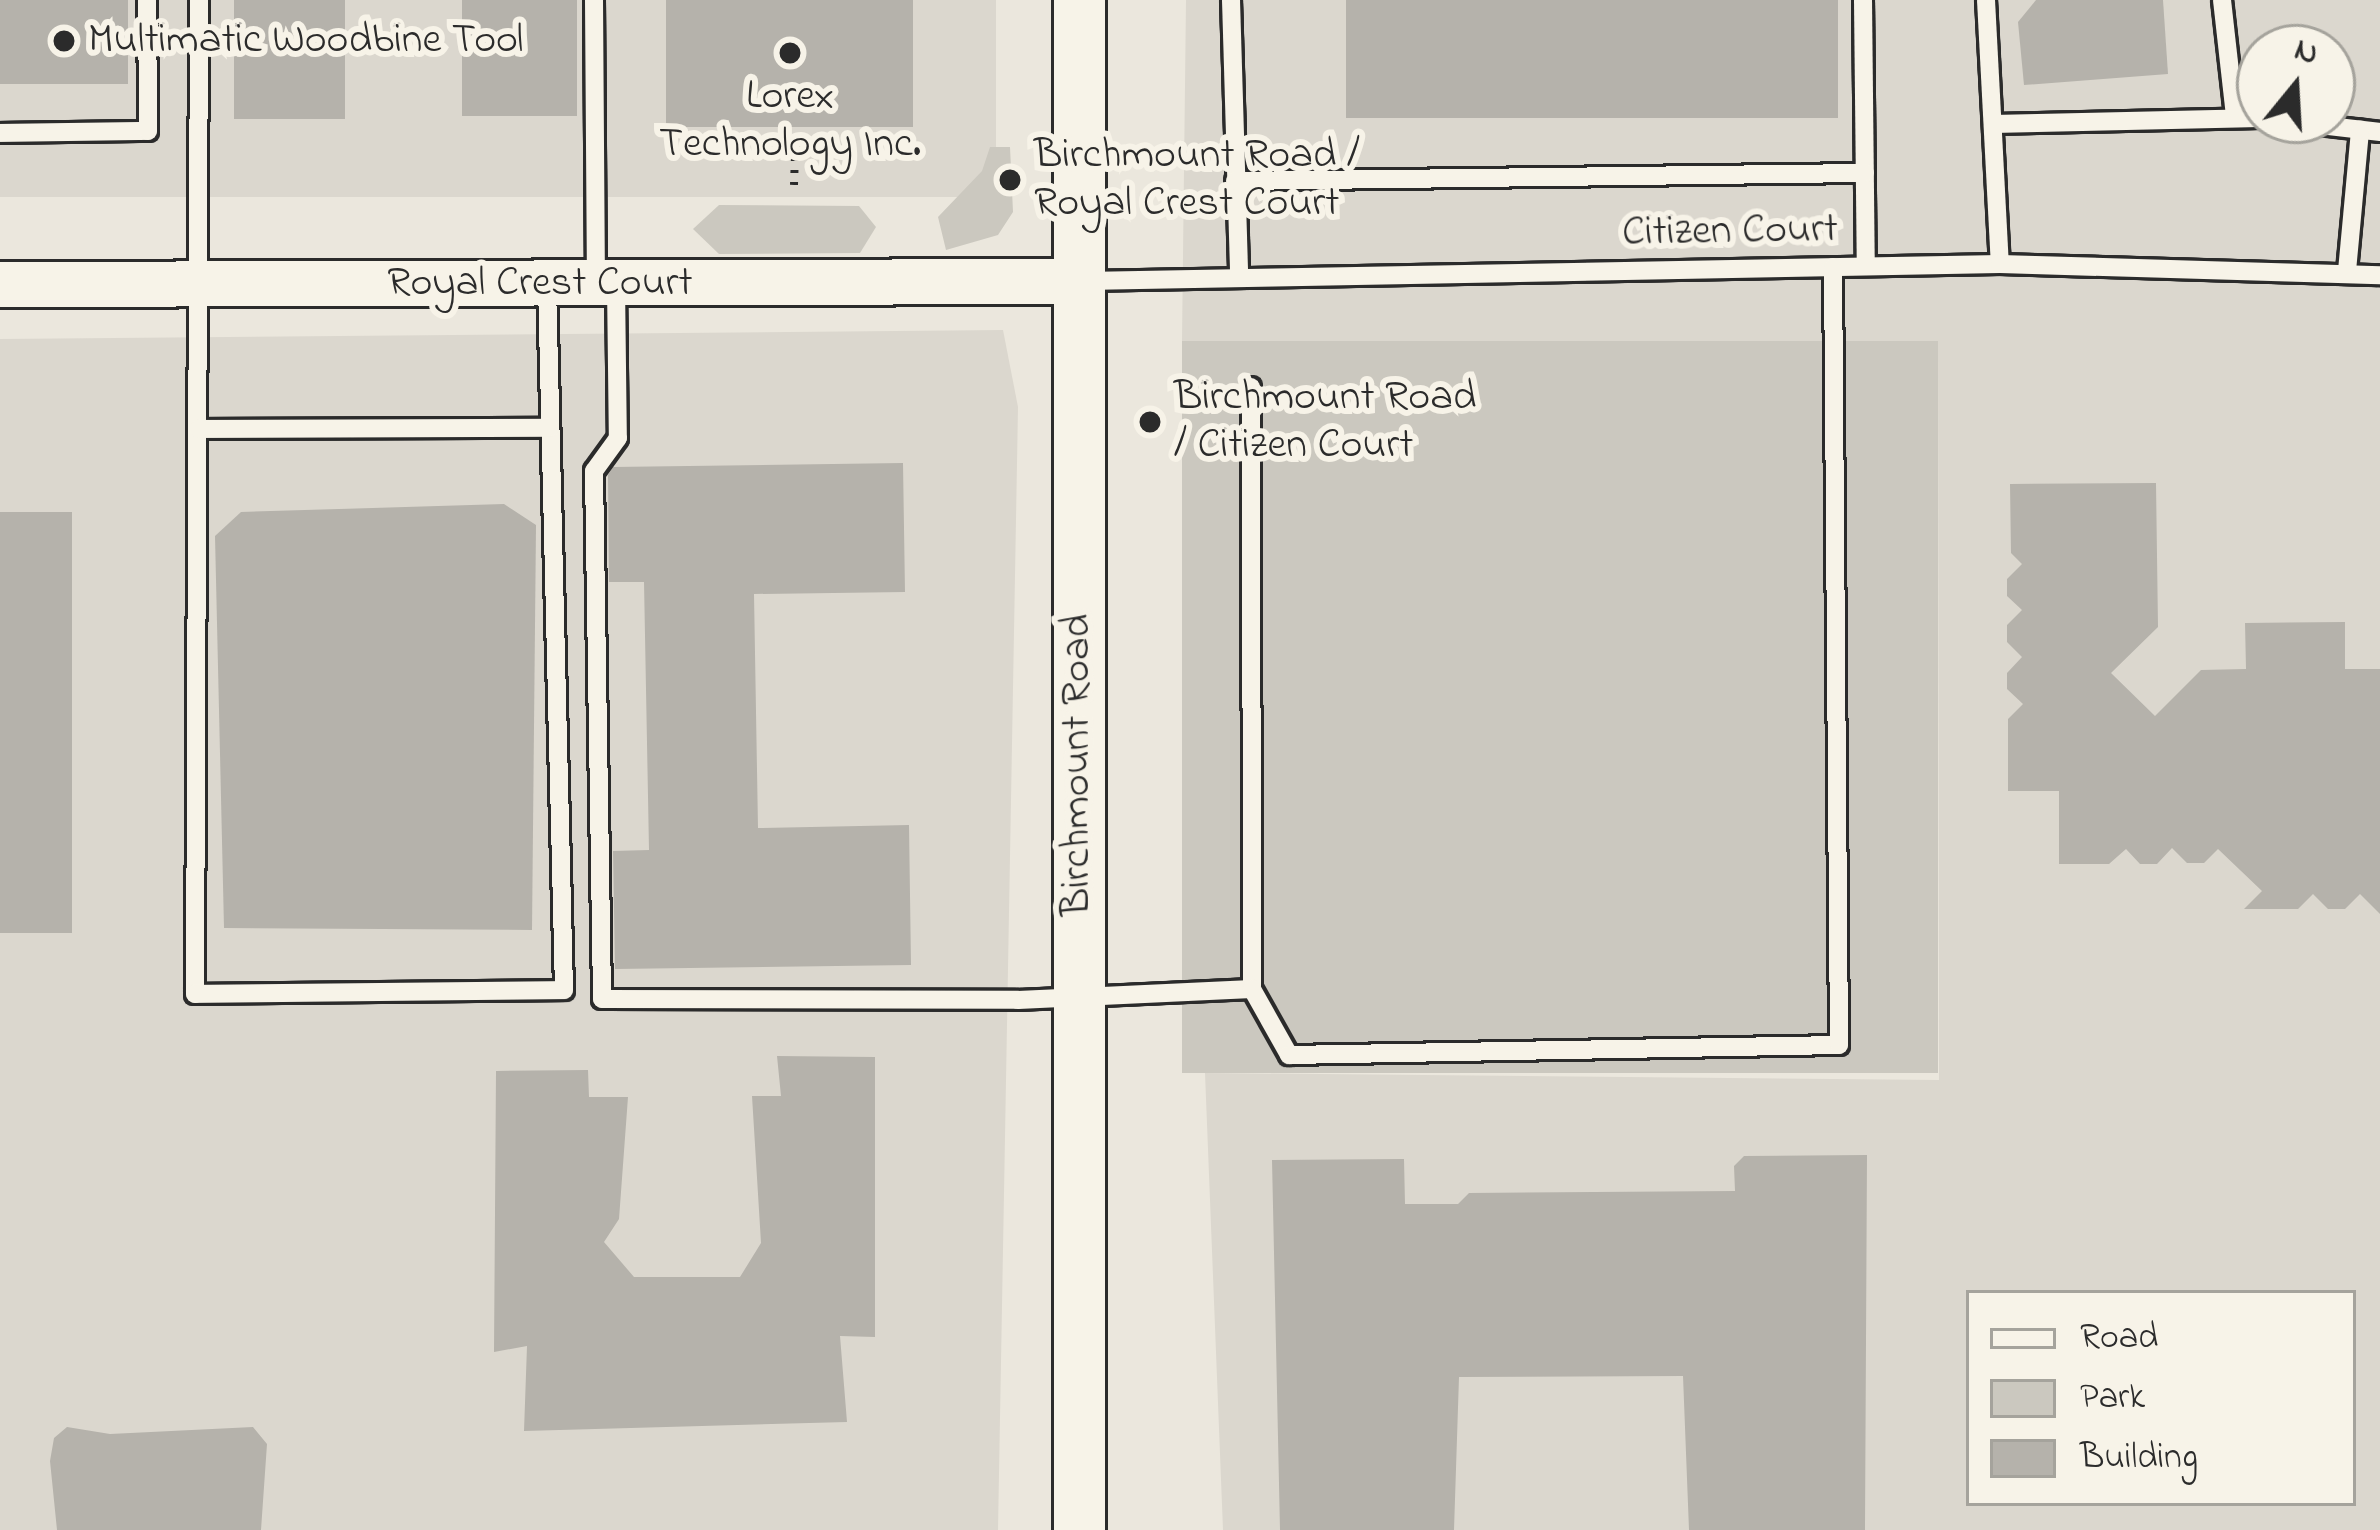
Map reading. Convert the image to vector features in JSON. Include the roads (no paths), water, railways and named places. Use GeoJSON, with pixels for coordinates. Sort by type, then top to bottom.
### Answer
{"type":"FeatureCollection","features":[{"type":"Feature","properties":{"kind":"main road","name":"Birchmount Road"},"geometry":{"type":"LineString","coordinates":[[1078,1530],[1079,0]]}},
{"type":"Feature","properties":{"kind":"street","name":"Royal Crest Court"},"geometry":{"type":"LineString","coordinates":[[0,284],[1081,281]]}},
{"type":"Feature","properties":{"kind":"lane"},"geometry":{"type":"LineString","coordinates":[[0,134],[148,131],[147,0]]}},
{"type":"Feature","properties":{"kind":"lane"},"geometry":{"type":"LineString","coordinates":[[200,0],[195,994],[564,990],[547,285]]}},
{"type":"Feature","properties":{"kind":"lane"},"geometry":{"type":"LineString","coordinates":[[594,0],[606,285],[618,438],[594,471],[602,1000],[1252,989]]}},
{"type":"Feature","properties":{"kind":"lane"},"geometry":{"type":"LineString","coordinates":[[1231,0],[1239,275]]}},
{"type":"Feature","properties":{"kind":"lane"},"geometry":{"type":"LineString","coordinates":[[1863,0],[1866,266]]}},
{"type":"Feature","properties":{"kind":"lane"},"geometry":{"type":"LineString","coordinates":[[1986,0],[2000,265]]}},
{"type":"Feature","properties":{"kind":"lane"},"geometry":{"type":"LineString","coordinates":[[1993,124],[2235,115],[2222,0]]}},
{"type":"Feature","properties":{"kind":"lane"},"geometry":{"type":"LineString","coordinates":[[2347,271],[2370,131]]}},
{"type":"Feature","properties":{"kind":"lane"},"geometry":{"type":"LineString","coordinates":[[1234,181],[1865,173]]}},
{"type":"Feature","properties":{"kind":"lane","name":"Citizen Court"},"geometry":{"type":"LineString","coordinates":[[1081,281],[2000,265],[2380,275]]}},
{"type":"Feature","properties":{"kind":"lane"},"geometry":{"type":"LineString","coordinates":[[1251,387],[1252,989],[1289,1055],[1839,1045],[1833,267]]}},
{"type":"Feature","properties":{"kind":"lane"},"geometry":{"type":"LineString","coordinates":[[199,429],[550,428]]}},
{"type":"Feature","properties":{"kind":"place","name":"Multimatic Woodbine Tool"},"geometry":{"type":"Point","coordinates":[64,41]}},
{"type":"Feature","properties":{"kind":"place","name":"Lorex Technology Inc."},"geometry":{"type":"Point","coordinates":[790,53]}},
{"type":"Feature","properties":{"kind":"place","name":"Birchmount Road / Royal Crest Court"},"geometry":{"type":"Point","coordinates":[1010,180]}},
{"type":"Feature","properties":{"kind":"place","name":"Birchmount Road / Citizen Court"},"geometry":{"type":"Point","coordinates":[1150,422]}}]}
